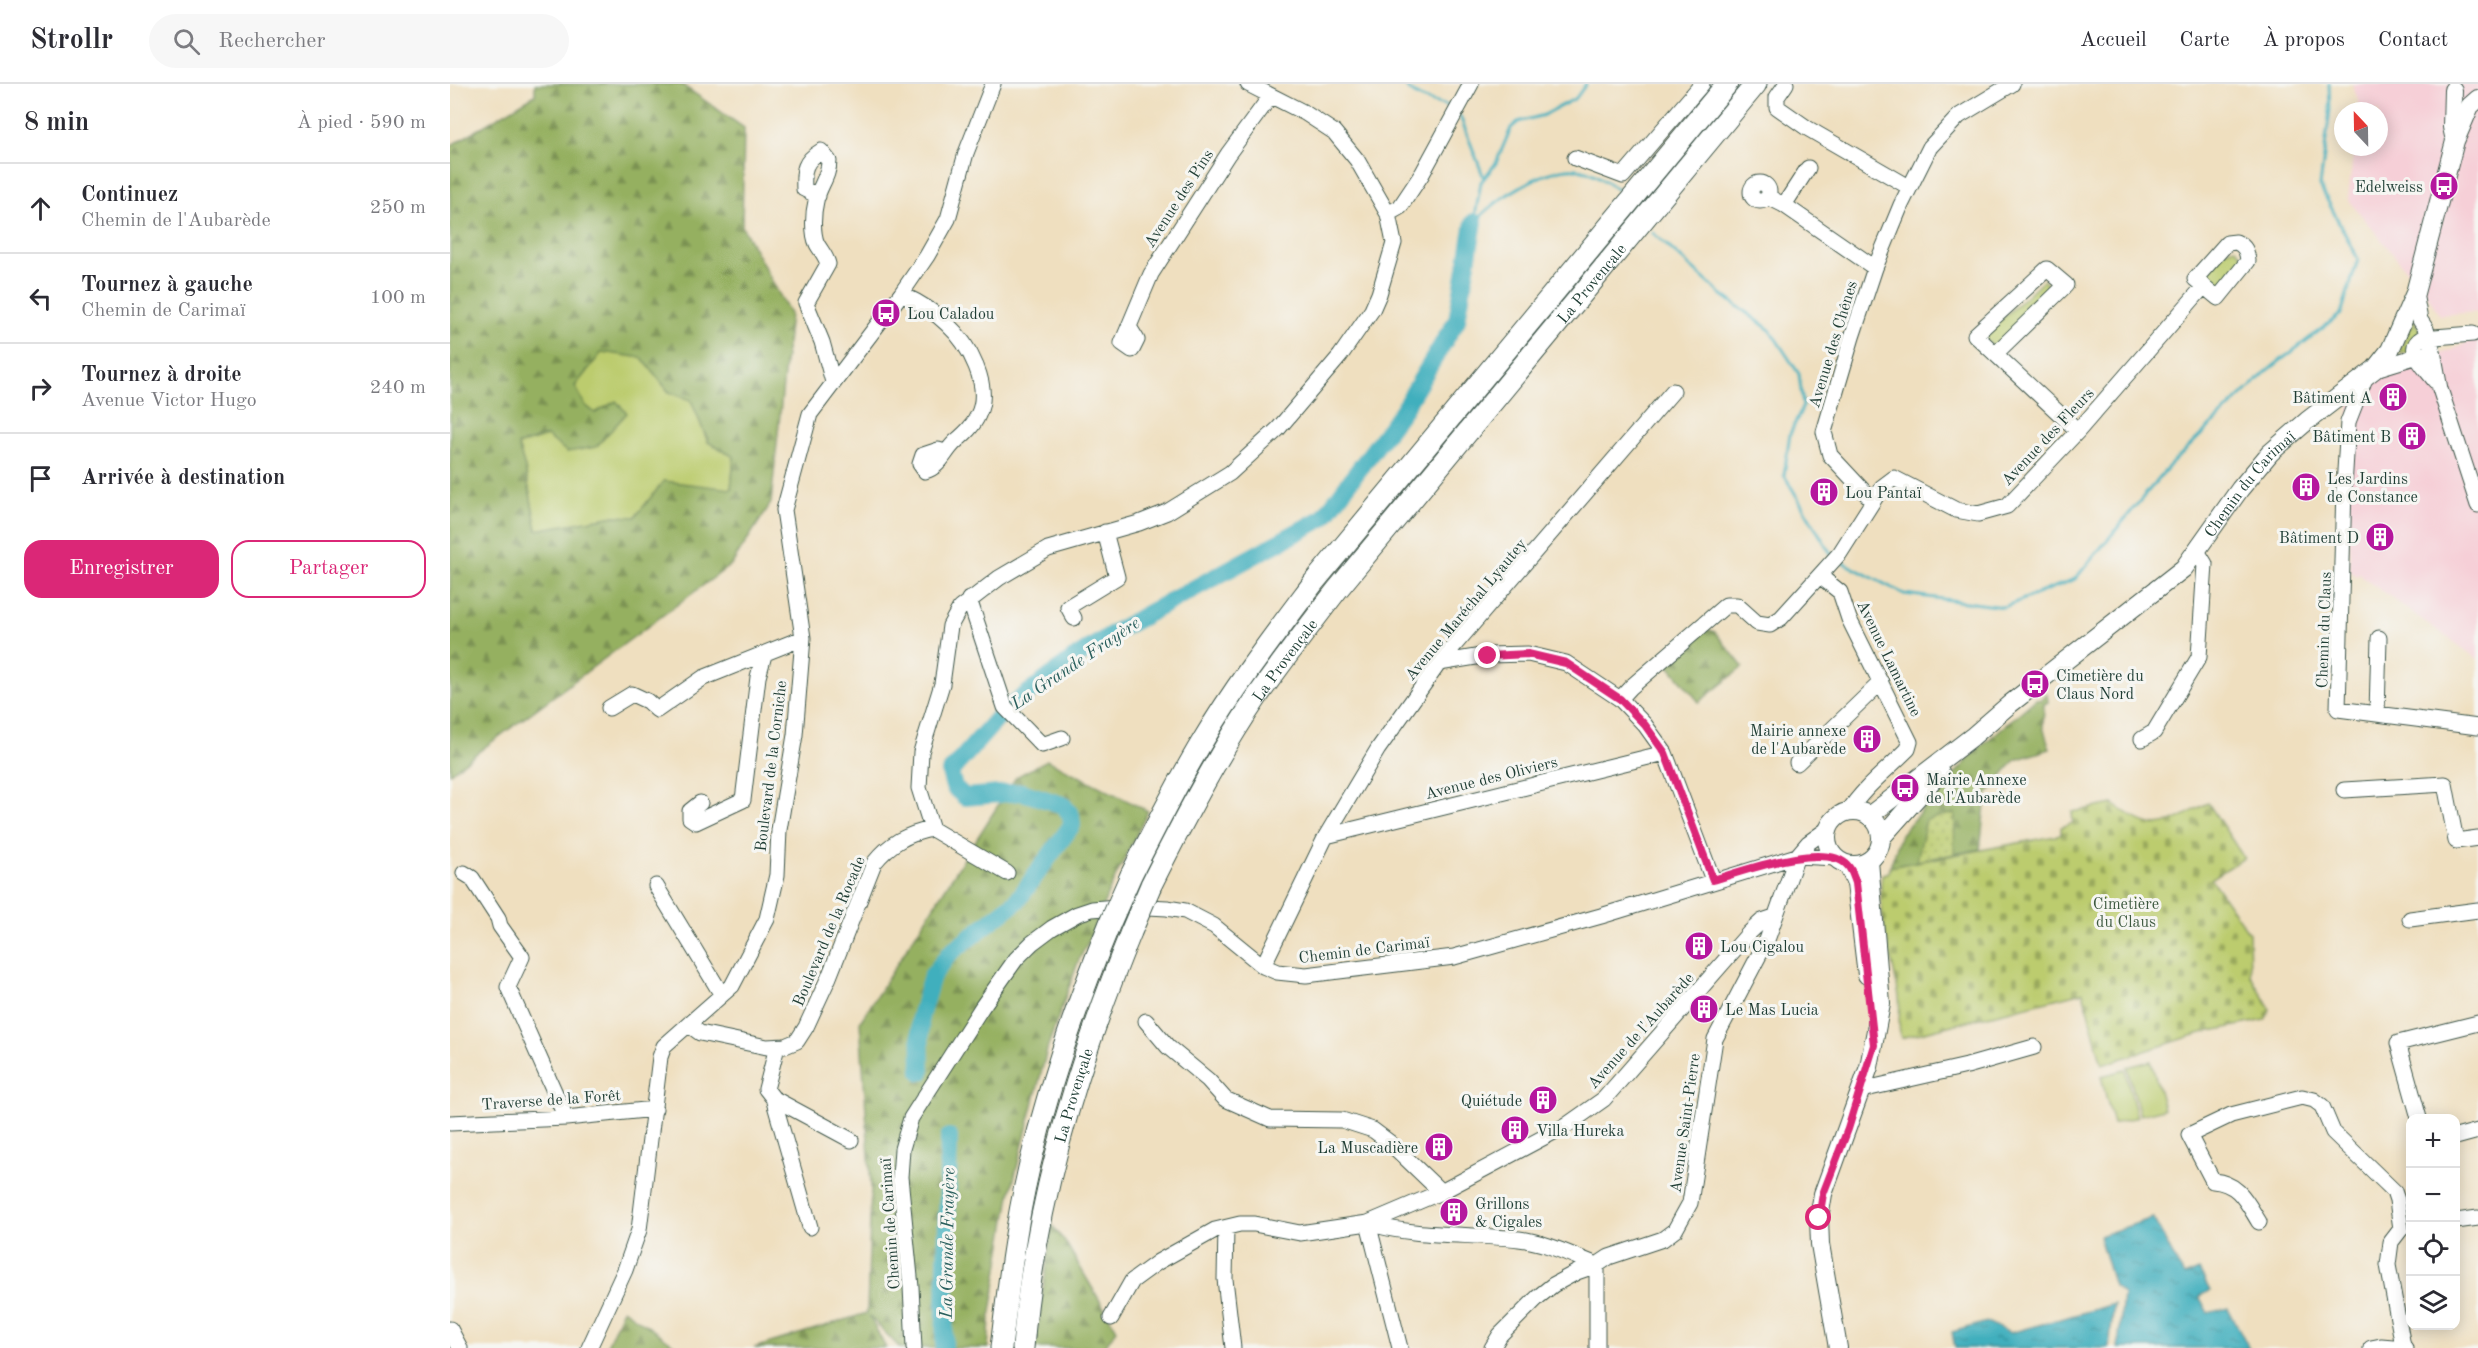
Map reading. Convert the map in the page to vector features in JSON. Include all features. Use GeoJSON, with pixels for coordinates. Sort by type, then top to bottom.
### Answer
{"type":"FeatureCollection","features":[{"type":"Feature","properties":{"kind":"highway","name":"La Provençale"},"geometry":{"type":"LineString","coordinates":[[1001,1348],[1016,1233],[1042,1117],[1080,1000],[1110,923],[1169,799],[1202,742],[1269,642],[1314,582],[1727,84]]}},
{"type":"Feature","properties":{"kind":"highway","name":"La Provençale"},"geometry":{"type":"LineString","coordinates":[[1023,1348],[1032,1276],[1054,1161],[1072,1095],[1096,1022],[1131,932],[1198,795],[1228,744],[1287,656],[1337,590],[1756,84]]}},
{"type":"Feature","properties":{"kind":"main road"},"geometry":{"type":"LineString","coordinates":[[2451,87],[2470,98],[2478,99]]}},
{"type":"Feature","properties":{"kind":"main road","name":"Chemin du Carimaï"},"geometry":{"type":"LineString","coordinates":[[2451,87],[2452,127],[2456,141]]}},
{"type":"Feature","properties":{"kind":"main road","name":"Chemin du Carimaï"},"geometry":{"type":"LineString","coordinates":[[1869,816],[1972,737],[2034,684],[2163,587],[2184,568],[2198,551],[2240,489],[2270,453],[2307,421],[2371,372],[2390,350],[2415,292],[2456,141],[2470,106],[2478,99]]}},
{"type":"Feature","properties":{"kind":"main road","name":"Chemin du Carimaï"},"geometry":{"type":"LineString","coordinates":[[1881,838],[1972,737]]}},
{"type":"Feature","properties":{"kind":"main road"},"geometry":{"type":"LineString","coordinates":[[1842,861],[1863,864],[1876,855],[1881,838],[1876,822],[1863,812],[1848,812],[1837,818],[1829,828],[1828,844],[1856,883],[1874,1045]]}},
{"type":"Feature","properties":{"kind":"main road"},"geometry":{"type":"LineString","coordinates":[[1838,1348],[1820,1244],[1819,1218],[1823,1194],[1861,1090],[1874,1045],[1881,1004],[1869,861]]}},
{"type":"Feature","properties":{"kind":"street","name":"Boulevard de la Corniche"},"geometry":{"type":"LineString","coordinates":[[589,1348],[625,1270],[639,1230],[660,1057],[664,1046],[670,1038],[689,1025],[732,986],[766,919],[777,875],[779,830],[795,735],[803,638],[784,510],[810,414],[901,294],[927,256],[948,219],[966,153],[993,84]]}},
{"type":"Feature","properties":{"kind":"street"},"geometry":{"type":"LineString","coordinates":[[1007,873],[932,829],[919,788],[921,752],[942,684],[950,626],[960,608],[969,599],[1048,549],[1139,523],[1167,512],[1230,473],[1278,429],[1340,356],[1372,310],[1379,294],[1394,243],[1388,214],[1357,159],[1334,132],[1305,113],[1248,84]]}},
{"type":"Feature","properties":{"kind":"street"},"geometry":{"type":"LineString","coordinates":[[1388,214],[1400,207],[1422,174],[1470,84]]}},
{"type":"Feature","properties":{"kind":"street"},"geometry":{"type":"LineString","coordinates":[[1575,158],[1623,176],[1702,84]]}},
{"type":"Feature","properties":{"kind":"street"},"geometry":{"type":"LineString","coordinates":[[1786,84],[1777,97],[1777,107],[1807,128],[1910,187]]}},
{"type":"Feature","properties":{"kind":"street","name":"Avenue des Chênes"},"geometry":{"type":"LineString","coordinates":[[1873,501],[1830,455],[1824,432],[1832,400],[1875,268],[1930,147],[1959,116],[2012,84]]}},
{"type":"Feature","properties":{"kind":"street","name":"Avenue des Pins"},"geometry":{"type":"LineString","coordinates":[[1129,327],[1151,274],[1228,154],[1270,97]]}},
{"type":"Feature","properties":{"kind":"street"},"geometry":{"type":"LineString","coordinates":[[1784,205],[1808,168]]}},
{"type":"Feature","properties":{"kind":"street"},"geometry":{"type":"LineString","coordinates":[[818,196],[813,222],[817,243],[825,254],[828,264],[806,303],[822,342],[833,382]]}},
{"type":"Feature","properties":{"kind":"street"},"geometry":{"type":"LineString","coordinates":[[1768,196],[1875,268]]}},
{"type":"Feature","properties":{"kind":"street"},"geometry":{"type":"LineString","coordinates":[[1995,354],[2066,285],[2047,269],[1975,335],[1995,354],[2078,431]]}},
{"type":"Feature","properties":{"kind":"street","name":"Avenue des Fleurs"},"geometry":{"type":"LineString","coordinates":[[1620,699],[1726,605],[1737,605],[1757,622],[1770,625],[1782,618],[1835,558],[1887,482],[1894,478],[1956,510],[1978,514],[2007,506],[2078,431],[2204,286]]}},
{"type":"Feature","properties":{"kind":"street"},"geometry":{"type":"LineString","coordinates":[[2415,292],[2420,320],[2431,344],[2440,389],[2478,505]]}},
{"type":"Feature","properties":{"kind":"street"},"geometry":{"type":"LineString","coordinates":[[901,294],[948,324],[968,350],[981,384],[981,404],[978,415],[969,430],[945,452]]}},
{"type":"Feature","properties":{"kind":"street"},"geometry":{"type":"LineString","coordinates":[[2440,389],[2416,356],[2414,347],[2416,341],[2431,344],[2475,333]]}},
{"type":"Feature","properties":{"kind":"street"},"geometry":{"type":"LineString","coordinates":[[2390,350],[2399,356],[2416,356]]}},
{"type":"Feature","properties":{"kind":"street"},"geometry":{"type":"LineString","coordinates":[[2371,372],[2416,356]]}},
{"type":"Feature","properties":{"kind":"street","name":"Chemin du Claus"},"geometry":{"type":"LineString","coordinates":[[2371,372],[2348,422],[2338,710],[2377,714]]}},
{"type":"Feature","properties":{"kind":"street","name":"Avenue Maréchal Lyautey"},"geometry":{"type":"LineString","coordinates":[[1263,966],[1326,837],[1378,749],[1439,663],[1673,391]]}},
{"type":"Feature","properties":{"kind":"street"},"geometry":{"type":"LineString","coordinates":[[1074,618],[1068,607],[1117,577],[1105,532]]}},
{"type":"Feature","properties":{"kind":"street"},"geometry":{"type":"LineString","coordinates":[[2142,739],[2154,732],[2199,657],[2205,564],[2198,551]]}},
{"type":"Feature","properties":{"kind":"street","name":"Avenue Lamartine"},"geometry":{"type":"LineString","coordinates":[[1820,576],[1839,592],[1849,619],[1910,742],[1908,749],[1876,781],[1864,788],[1848,812]]}},
{"type":"Feature","properties":{"kind":"street"},"geometry":{"type":"LineString","coordinates":[[969,599],[1008,711],[1042,746],[1062,738]]}},
{"type":"Feature","properties":{"kind":"street"},"geometry":{"type":"LineString","coordinates":[[609,708],[632,694],[647,701],[657,710],[703,678],[803,638]]}},
{"type":"Feature","properties":{"kind":"street"},"geometry":{"type":"LineString","coordinates":[[2379,638],[2377,714],[2478,727]]}},
{"type":"Feature","properties":{"kind":"street"},"geometry":{"type":"LineString","coordinates":[[1439,663],[1488,656],[1528,654],[1566,663],[1620,699],[1645,725],[1665,753],[1713,880]]}},
{"type":"Feature","properties":{"kind":"street"},"geometry":{"type":"LineString","coordinates":[[700,803],[690,811],[690,818],[696,822],[743,800],[758,677],[764,655]]}},
{"type":"Feature","properties":{"kind":"street"},"geometry":{"type":"LineString","coordinates":[[1797,763],[1881,682]]}},
{"type":"Feature","properties":{"kind":"street","name":"Avenue des Oliviers"},"geometry":{"type":"LineString","coordinates":[[1326,837],[1665,753]]}},
{"type":"Feature","properties":{"kind":"street"},"geometry":{"type":"LineString","coordinates":[[2344,790],[2445,784],[2456,841],[2478,838]]}},
{"type":"Feature","properties":{"kind":"street"},"geometry":{"type":"LineString","coordinates":[[1797,856],[1808,843],[1829,828]]}},
{"type":"Feature","properties":{"kind":"street","name":"Boulevard de la Rocade"},"geometry":{"type":"LineString","coordinates":[[777,1047],[797,1041],[806,1027],[829,977],[874,863],[886,849],[910,834],[932,829]]}},
{"type":"Feature","properties":{"kind":"street","name":"Chemin de Carimaï"},"geometry":{"type":"LineString","coordinates":[[914,1348],[911,1287],[900,1177],[903,1142],[911,1118],[924,1095],[1016,959],[1052,928],[1077,914],[1092,909],[1129,906],[1167,908],[1203,919],[1263,966],[1285,974],[1306,975],[1454,957],[1590,919],[1797,856],[1842,861]]}},
{"type":"Feature","properties":{"kind":"street","name":"Avenue Saint-Pierre"},"geometry":{"type":"LineString","coordinates":[[1492,1348],[1500,1335],[1538,1297],[1577,1272],[1597,1265],[1609,1257],[1663,1239],[1676,1230],[1690,1203],[1715,1039],[1767,940],[1774,917],[1788,888],[1797,856]]}},
{"type":"Feature","properties":{"kind":"street"},"geometry":{"type":"LineString","coordinates":[[464,873],[472,878],[498,918],[500,926],[522,957],[508,987],[566,1118]]}},
{"type":"Feature","properties":{"kind":"street"},"geometry":{"type":"LineString","coordinates":[[656,885],[722,995]]}},
{"type":"Feature","properties":{"kind":"street"},"geometry":{"type":"LineString","coordinates":[[2410,919],[2478,910]]}},
{"type":"Feature","properties":{"kind":"street","name":"Avenue de l'Aubarède"},"geometry":{"type":"LineString","coordinates":[[1111,1317],[1132,1281],[1158,1262],[1215,1230],[1254,1224],[1300,1233],[1368,1223],[1441,1192],[1567,1125],[1604,1099],[1749,933],[1762,921],[1774,917]]}},
{"type":"Feature","properties":{"kind":"street"},"geometry":{"type":"LineString","coordinates":[[1146,1021],[1168,1047],[1208,1080],[1225,1099],[1270,1119],[1342,1120],[1373,1130],[1389,1142],[1441,1192]]}},
{"type":"Feature","properties":{"kind":"street"},"geometry":{"type":"LineString","coordinates":[[2418,1114],[2398,1043],[2478,1023]]}},
{"type":"Feature","properties":{"kind":"street"},"geometry":{"type":"LineString","coordinates":[[689,1025],[700,1033],[777,1047],[766,1089],[773,1098],[810,1227]]}},
{"type":"Feature","properties":{"kind":"street"},"geometry":{"type":"LineString","coordinates":[[1861,1090],[1967,1066],[2034,1047]]}},
{"type":"Feature","properties":{"kind":"street"},"geometry":{"type":"LineString","coordinates":[[2259,1222],[2242,1194],[2227,1182],[2213,1180],[2189,1135],[2231,1115],[2302,1097],[2313,1100],[2322,1106],[2333,1132],[2394,1191],[2406,1228],[2391,1242],[2388,1265],[2404,1347],[2371,1348]]}},
{"type":"Feature","properties":{"kind":"street"},"geometry":{"type":"LineString","coordinates":[[773,1098],[851,1140]]}},
{"type":"Feature","properties":{"kind":"street","name":"Traverse de la Forêt"},"geometry":{"type":"LineString","coordinates":[[450,1123],[566,1118],[655,1109]]}},
{"type":"Feature","properties":{"kind":"street"},"geometry":{"type":"LineString","coordinates":[[2460,1136],[2478,1131]]}},
{"type":"Feature","properties":{"kind":"street"},"geometry":{"type":"LineString","coordinates":[[2460,1220],[2478,1218]]}},
{"type":"Feature","properties":{"kind":"street"},"geometry":{"type":"LineString","coordinates":[[1368,1223],[1389,1229],[1520,1239],[1557,1248],[1597,1265],[1597,1348]]}},
{"type":"Feature","properties":{"kind":"street"},"geometry":{"type":"LineString","coordinates":[[1368,1223],[1400,1348]]}},
{"type":"Feature","properties":{"kind":"street"},"geometry":{"type":"LineString","coordinates":[[1227,1228],[1225,1279],[1233,1348]]}},
{"type":"Feature","properties":{"kind":"street"},"geometry":{"type":"LineString","coordinates":[[450,1329],[460,1348]]}},
{"type":"Feature","properties":{"kind":"shaded area"},"geometry":{"type":"Polygon","coordinates":[[[2352,84],[2478,84],[2478,312],[2439,315],[2430,299],[2348,199],[2353,156],[2388,156],[2388,102],[2359,102],[2352,84]]]}},
{"type":"Feature","properties":{"kind":"shaded area"},"geometry":{"type":"Polygon","coordinates":[[[2478,337],[2478,659],[2362,577],[2361,573],[2357,576],[2350,571],[2349,398],[2405,364],[2450,351],[2478,337]]]}},
{"type":"Feature","properties":{"kind":"green space"},"geometry":{"type":"Polygon","coordinates":[[[535,84],[681,84],[744,128],[742,226],[790,314],[771,503],[732,564],[450,773],[450,146],[535,95],[535,84]],[[602,352],[575,386],[585,405],[595,413],[616,401],[627,413],[596,447],[567,452],[547,436],[518,445],[525,468],[537,530],[615,516],[635,517],[664,481],[731,489],[734,457],[708,442],[691,400],[669,392],[642,358],[602,352]]]}},
{"type":"Feature","properties":{"kind":"green space"},"geometry":{"type":"Polygon","coordinates":[[[2236,248],[2244,257],[2217,292],[2201,278],[2225,251],[2236,248]]]}},
{"type":"Feature","properties":{"kind":"green space"},"geometry":{"type":"Polygon","coordinates":[[[2043,280],[2053,291],[1994,348],[1983,337],[2043,280]]]}},
{"type":"Feature","properties":{"kind":"green space"},"geometry":{"type":"Polygon","coordinates":[[[2413,319],[2423,334],[2408,353],[2399,352],[2413,319]]]}},
{"type":"Feature","properties":{"kind":"green space"},"geometry":{"type":"Polygon","coordinates":[[[602,352],[642,357],[669,392],[691,400],[708,442],[734,456],[731,490],[664,481],[635,518],[615,516],[537,530],[525,468],[517,445],[547,436],[567,452],[595,413],[585,405],[575,386],[602,352]]]}},
{"type":"Feature","properties":{"kind":"green space"},"geometry":{"type":"Polygon","coordinates":[[[1708,629],[1715,632],[1743,667],[1699,702],[1666,662],[1708,629]]]}},
{"type":"Feature","properties":{"kind":"green space"},"geometry":{"type":"Polygon","coordinates":[[[2047,694],[2048,702],[2044,704],[2043,727],[2050,749],[2015,760],[1986,795],[1980,849],[1890,867],[1901,834],[1936,794],[1981,746],[2036,699],[2040,700],[2047,694]]]}},
{"type":"Feature","properties":{"kind":"green space"},"geometry":{"type":"Polygon","coordinates":[[[1047,760],[1148,811],[1110,888],[1078,962],[1048,1046],[1010,1195],[990,1318],[988,1348],[900,1348],[869,1316],[886,1348],[754,1348],[867,1313],[871,1186],[860,1022],[1016,777],[1047,760]]]}},
{"type":"Feature","properties":{"kind":"green space","name":"Cimetière du Claus"},"geometry":{"type":"Polygon","coordinates":[[[2208,803],[2244,858],[2211,879],[2249,933],[2250,975],[2270,1009],[2265,1020],[2201,1033],[2102,1065],[2083,992],[1901,1038],[1899,997],[1881,903],[1882,874],[1889,872],[1890,867],[2061,835],[2061,827],[2073,823],[2072,812],[2113,804],[2141,821],[2160,824],[2180,818],[2208,803]]]}},
{"type":"Feature","properties":{"kind":"green space"},"geometry":{"type":"Polygon","coordinates":[[[1955,813],[1954,854],[1917,861],[1926,820],[1955,813]]]}},
{"type":"Feature","properties":{"kind":"green space"},"geometry":{"type":"Polygon","coordinates":[[[2151,1061],[2164,1109],[2140,1115],[2127,1067],[2151,1061]]]}},
{"type":"Feature","properties":{"kind":"green space"},"geometry":{"type":"Polygon","coordinates":[[[2125,1070],[2137,1117],[2113,1124],[2101,1076],[2125,1070]]]}},
{"type":"Feature","properties":{"kind":"green space"},"geometry":{"type":"Polygon","coordinates":[[[1052,1225],[1067,1245],[1117,1330],[1103,1348],[1035,1348],[1052,1225]]]}},
{"type":"Feature","properties":{"kind":"green space"},"geometry":{"type":"Polygon","coordinates":[[[623,1309],[679,1348],[606,1348],[623,1309]]]}},
{"type":"Feature","properties":{"kind":"water"},"geometry":{"type":"Polygon","coordinates":[[[2153,1218],[2184,1276],[2199,1270],[2210,1291],[2199,1296],[2208,1313],[2228,1308],[2249,1348],[2118,1348],[2123,1294],[2114,1286],[2099,1236],[2153,1218]]]}},
{"type":"Feature","properties":{"kind":"water"},"geometry":{"type":"Polygon","coordinates":[[[2114,1304],[2109,1348],[1955,1348],[1952,1332],[1987,1322],[2010,1333],[2114,1304]]]}},
{"type":"Feature","properties":{"kind":"waterway"},"geometry":{"type":"LineString","coordinates":[[1404,84],[1419,97],[1451,107]]}},
{"type":"Feature","properties":{"kind":"waterway"},"geometry":{"type":"LineString","coordinates":[[1474,222],[1481,182],[1496,163],[1511,128],[1518,122],[1544,115],[1576,98],[1586,84]]}},
{"type":"Feature","properties":{"kind":"waterway"},"geometry":{"type":"LineString","coordinates":[[1838,560],[1904,594],[2004,607],[2075,579],[2169,466],[2267,371],[2341,314],[2358,259],[2320,186],[2330,110],[2329,84]]}},
{"type":"Feature","properties":{"kind":"waterway"},"geometry":{"type":"LineString","coordinates":[[1460,116],[1484,178]]}},
{"type":"Feature","properties":{"kind":"waterway"},"geometry":{"type":"LineString","coordinates":[[1476,221],[1496,203],[1522,186],[1537,178],[1565,169],[1588,172],[1618,190]]}},
{"type":"Feature","properties":{"kind":"waterway","name":"La Grande Frayère"},"geometry":{"type":"LineString","coordinates":[[921,1072],[920,1017],[932,976],[950,953],[1017,901],[1072,825],[1071,815],[1063,805],[1022,792],[965,797],[954,787],[950,772],[1003,712],[1075,658],[1120,629],[1323,518],[1403,410],[1457,320],[1474,222]]}},
{"type":"Feature","properties":{"kind":"waterway"},"geometry":{"type":"LineString","coordinates":[[1653,233],[1721,294],[1770,330],[1799,374],[1803,406],[1790,434],[1784,475],[1831,554]]}},
{"type":"Feature","properties":{"kind":"waterway","name":"La Grande Frayère"},"geometry":{"type":"LineString","coordinates":[[944,1348],[949,1137]]}},
{"type":"Feature","properties":{"kind":"place","name":"Edelweiss"},"geometry":{"type":"Point","coordinates":[2444,186]}},
{"type":"Feature","properties":{"kind":"place","name":"Lou Caladou"},"geometry":{"type":"Point","coordinates":[886,313]}},
{"type":"Feature","properties":{"kind":"place","name":"Bâtiment A"},"geometry":{"type":"Point","coordinates":[2393,397]}},
{"type":"Feature","properties":{"kind":"place","name":"Bâtiment B"},"geometry":{"type":"Point","coordinates":[2412,436]}},
{"type":"Feature","properties":{"kind":"place","name":"Les Jardins de Constance"},"geometry":{"type":"Point","coordinates":[2306,487]}},
{"type":"Feature","properties":{"kind":"place","name":"Lou Pantaï"},"geometry":{"type":"Point","coordinates":[1824,492]}},
{"type":"Feature","properties":{"kind":"place","name":"Bâtiment D"},"geometry":{"type":"Point","coordinates":[2380,537]}},
{"type":"Feature","properties":{"kind":"place","name":"Cimetière du Claus Nord"},"geometry":{"type":"Point","coordinates":[2035,684]}},
{"type":"Feature","properties":{"kind":"place","name":"Mairie annexe de l'Aubarède"},"geometry":{"type":"Point","coordinates":[1867,739]}},
{"type":"Feature","properties":{"kind":"place","name":"Mairie Annexe de l'Aubarède"},"geometry":{"type":"Point","coordinates":[1905,788]}},
{"type":"Feature","properties":{"kind":"place","name":"Lou Cigalou"},"geometry":{"type":"Point","coordinates":[1699,946]}},
{"type":"Feature","properties":{"kind":"place","name":"Le Mas Lucia"},"geometry":{"type":"Point","coordinates":[1704,1009]}},
{"type":"Feature","properties":{"kind":"place","name":"Quiétude"},"geometry":{"type":"Point","coordinates":[1543,1100]}},
{"type":"Feature","properties":{"kind":"place","name":"Villa Hureka"},"geometry":{"type":"Point","coordinates":[1515,1130]}},
{"type":"Feature","properties":{"kind":"place","name":"La Muscadière"},"geometry":{"type":"Point","coordinates":[1439,1147]}},
{"type":"Feature","properties":{"kind":"place","name":"Grillons & Cigales"},"geometry":{"type":"Point","coordinates":[1454,1212]}},
{"type":"Feature","properties":{"kind":"route"},"geometry":{"type":"LineString","coordinates":[[1488,656],[1528,654],[1566,663],[1620,699],[1645,725],[1665,753],[1713,880],[1797,856],[1836,858],[1848,864],[1856,883],[1874,1045],[1848,1129],[1823,1194],[1819,1218]]}}]}
